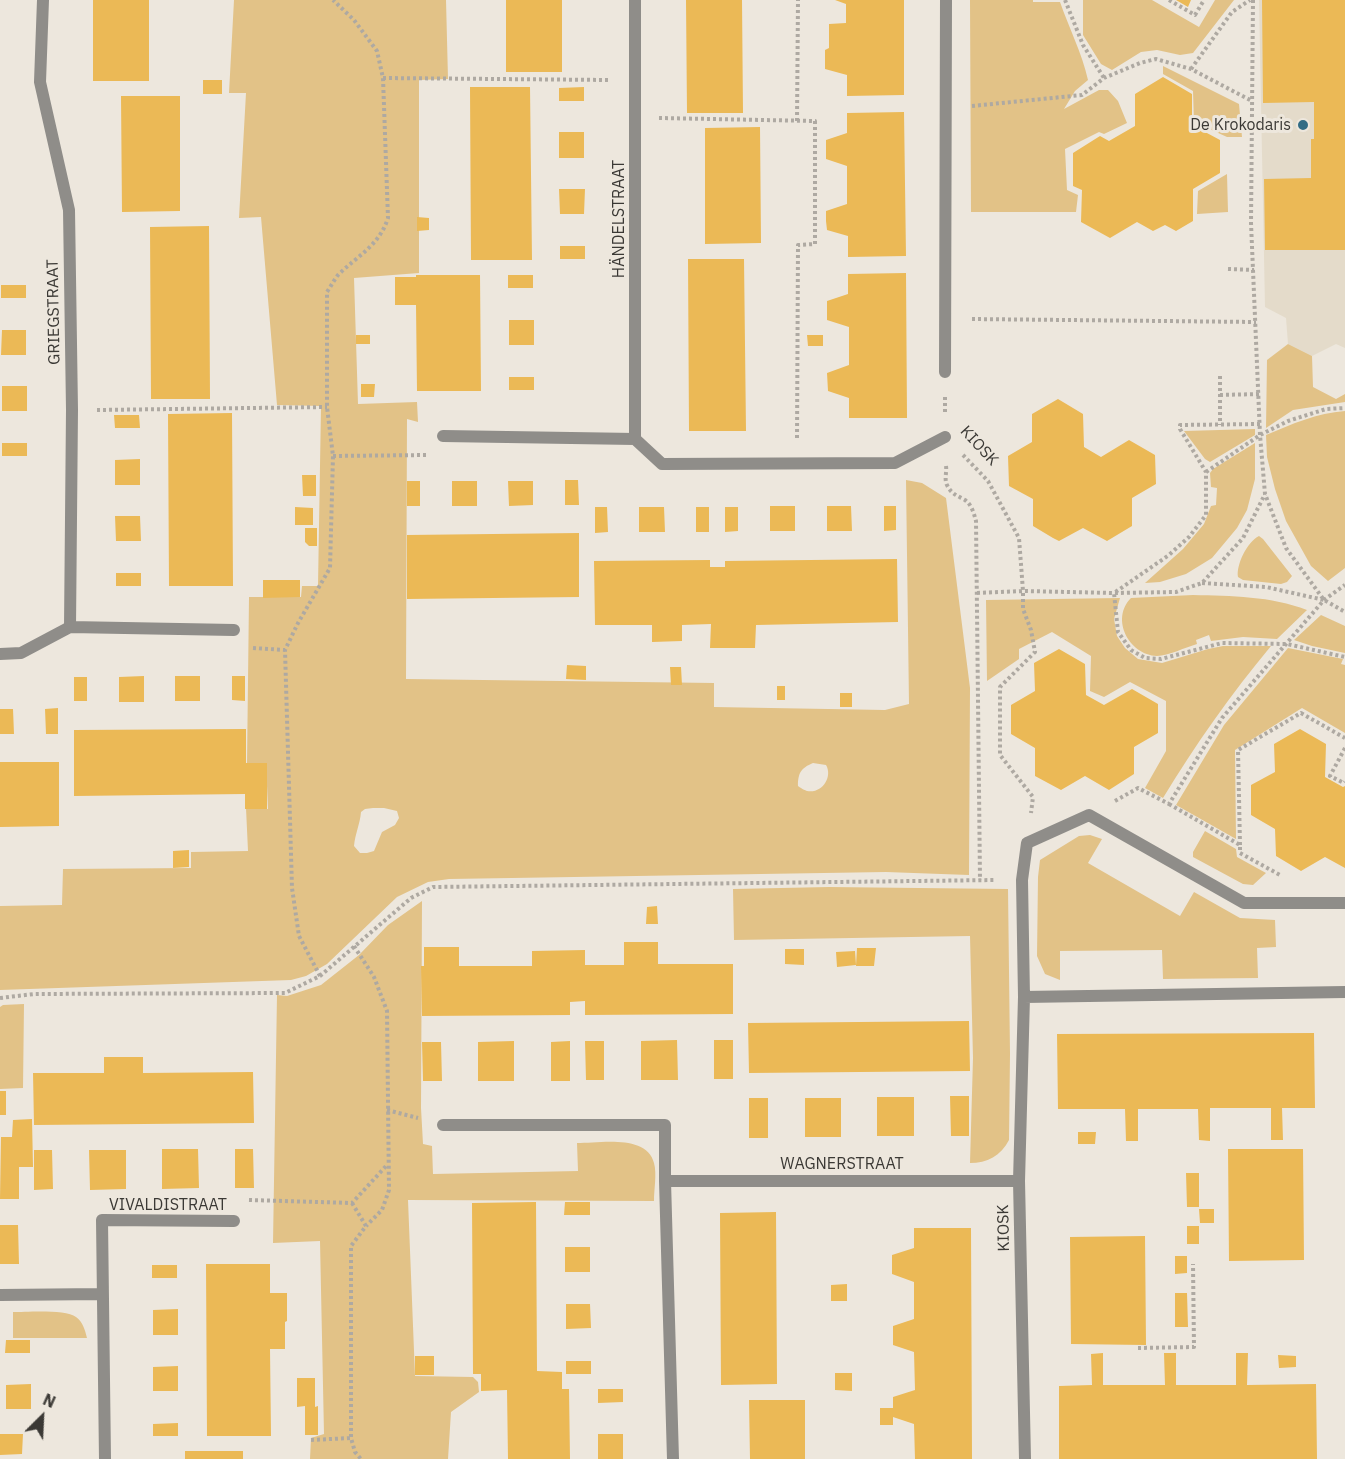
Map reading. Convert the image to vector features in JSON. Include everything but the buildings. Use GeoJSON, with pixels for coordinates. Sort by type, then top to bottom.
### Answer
{"type":"FeatureCollection","features":[{"type":"Feature","properties":{"kind":"street","name":"GRIEGSTRAAT"},"geometry":{"type":"LineString","coordinates":[[43,0],[40,82],[69,210],[72,410],[70,627]]}},
{"type":"Feature","properties":{"kind":"street","name":"HÄNDELSTRAAT"},"geometry":{"type":"LineString","coordinates":[[635,0],[635,439]]}},
{"type":"Feature","properties":{"kind":"street"},"geometry":{"type":"LineString","coordinates":[[945,372],[946,0]]}},
{"type":"Feature","properties":{"kind":"street"},"geometry":{"type":"LineString","coordinates":[[443,436],[635,439],[662,464],[895,463],[945,437]]}},
{"type":"Feature","properties":{"kind":"street"},"geometry":{"type":"LineString","coordinates":[[0,654],[21,654],[70,627],[234,630]]}},
{"type":"Feature","properties":{"kind":"street"},"geometry":{"type":"LineString","coordinates":[[1027,843],[1089,815],[1244,903],[1345,903]]}},
{"type":"Feature","properties":{"kind":"street","name":"KIOSK"},"geometry":{"type":"LineString","coordinates":[[1025,1459],[1019,1181],[1024,997],[1022,880],[1027,843]]}},
{"type":"Feature","properties":{"kind":"street"},"geometry":{"type":"LineString","coordinates":[[1024,997],[1345,992]]}},
{"type":"Feature","properties":{"kind":"street"},"geometry":{"type":"LineString","coordinates":[[442,1125],[665,1125],[673,1459]]}},
{"type":"Feature","properties":{"kind":"street","name":"WAGNERSTRAAT"},"geometry":{"type":"LineString","coordinates":[[665,1181],[1019,1181]]}},
{"type":"Feature","properties":{"kind":"street","name":"VIVALDISTRAAT"},"geometry":{"type":"LineString","coordinates":[[105,1459],[102,1220],[234,1221]]}},
{"type":"Feature","properties":{"kind":"street"},"geometry":{"type":"LineString","coordinates":[[0,1295],[102,1294]]}},
{"type":"Feature","properties":{"kind":"path"},"geometry":{"type":"LineString","coordinates":[[320,976],[299,936],[292,888],[285,650],[330,568],[333,456],[327,407],[327,292],[337,277],[374,244],[385,228],[388,218],[382,78],[377,51],[354,20],[333,0]]}},
{"type":"Feature","properties":{"kind":"path"},"geometry":{"type":"LineString","coordinates":[[797,121],[798,0]]}},
{"type":"Feature","properties":{"kind":"path"},"geometry":{"type":"LineString","coordinates":[[1065,0],[1083,45],[1104,78]]}},
{"type":"Feature","properties":{"kind":"path"},"geometry":{"type":"LineString","coordinates":[[1169,0],[1195,15],[1204,0]]}},
{"type":"Feature","properties":{"kind":"path"},"geometry":{"type":"LineString","coordinates":[[1191,69],[1232,12],[1252,0]]}},
{"type":"Feature","properties":{"kind":"path"},"geometry":{"type":"LineString","coordinates":[[1252,0],[1251,223],[1260,435],[1265,494],[1286,548],[1324,600]]}},
{"type":"Feature","properties":{"kind":"path"},"geometry":{"type":"LineString","coordinates":[[946,109],[1082,95],[1104,78],[1156,59],[1191,69],[1252,101]]}},
{"type":"Feature","properties":{"kind":"path"},"geometry":{"type":"LineString","coordinates":[[382,78],[635,80]]}},
{"type":"Feature","properties":{"kind":"path"},"geometry":{"type":"LineString","coordinates":[[635,118],[815,122],[815,244],[798,245],[797,464]]}},
{"type":"Feature","properties":{"kind":"path"},"geometry":{"type":"LineString","coordinates":[[1227,269],[1254,270]]}},
{"type":"Feature","properties":{"kind":"path"},"geometry":{"type":"LineString","coordinates":[[945,319],[1256,322]]}},
{"type":"Feature","properties":{"kind":"path","name":"KIOSK"},"geometry":{"type":"LineString","coordinates":[[945,372],[945,437],[988,481],[1020,538],[1023,609],[1031,630],[1035,652],[1000,687],[1000,754],[1033,797],[1027,843]]}},
{"type":"Feature","properties":{"kind":"path"},"geometry":{"type":"LineString","coordinates":[[1220,376],[1220,425]]}},
{"type":"Feature","properties":{"kind":"path"},"geometry":{"type":"LineString","coordinates":[[1220,394],[1259,394]]}},
{"type":"Feature","properties":{"kind":"path"},"geometry":{"type":"LineString","coordinates":[[72,410],[327,407]]}},
{"type":"Feature","properties":{"kind":"path"},"geometry":{"type":"LineString","coordinates":[[1206,472],[1260,435],[1288,421],[1326,409],[1345,408]]}},
{"type":"Feature","properties":{"kind":"path"},"geometry":{"type":"LineString","coordinates":[[1113,593],[1169,555],[1189,537],[1206,515],[1206,472],[1180,429],[1180,425],[1260,424]]}},
{"type":"Feature","properties":{"kind":"path"},"geometry":{"type":"LineString","coordinates":[[333,456],[432,455],[443,436]]}},
{"type":"Feature","properties":{"kind":"path"},"geometry":{"type":"LineString","coordinates":[[945,437],[947,485],[951,491],[968,503],[973,510],[976,522],[980,880]]}},
{"type":"Feature","properties":{"kind":"path"},"geometry":{"type":"LineString","coordinates":[[1202,584],[1243,538],[1265,494]]}},
{"type":"Feature","properties":{"kind":"path"},"geometry":{"type":"LineString","coordinates":[[977,593],[1176,592],[1202,584],[1266,587],[1324,600],[1345,612]]}},
{"type":"Feature","properties":{"kind":"path"},"geometry":{"type":"LineString","coordinates":[[1169,804],[1222,718],[1324,600],[1345,585]]}},
{"type":"Feature","properties":{"kind":"path"},"geometry":{"type":"LineString","coordinates":[[1113,593],[1118,632],[1131,650],[1145,658],[1161,659],[1222,643],[1287,644],[1345,657]]}},
{"type":"Feature","properties":{"kind":"path"},"geometry":{"type":"LineString","coordinates":[[1272,902],[1280,875],[1240,853],[1238,750],[1301,713],[1345,738]]}},
{"type":"Feature","properties":{"kind":"path"},"geometry":{"type":"LineString","coordinates":[[1345,748],[1330,776],[1345,782]]}},
{"type":"Feature","properties":{"kind":"path"},"geometry":{"type":"LineString","coordinates":[[1089,815],[1138,788],[1240,845]]}},
{"type":"Feature","properties":{"kind":"path"},"geometry":{"type":"LineString","coordinates":[[0,998],[34,994],[285,993],[320,976],[411,898],[433,887],[1022,880]]}},
{"type":"Feature","properties":{"kind":"path"},"geometry":{"type":"LineString","coordinates":[[354,946],[374,977],[387,1011],[389,1190],[382,1210],[351,1246],[351,1438],[355,1452],[361,1459]]}},
{"type":"Feature","properties":{"kind":"path"},"geometry":{"type":"LineString","coordinates":[[387,1110],[442,1125]]}},
{"type":"Feature","properties":{"kind":"path"},"geometry":{"type":"LineString","coordinates":[[234,1221],[235,1200],[352,1203],[387,1164]]}},
{"type":"Feature","properties":{"kind":"path"},"geometry":{"type":"LineString","coordinates":[[352,1203],[366,1226]]}},
{"type":"Feature","properties":{"kind":"path"},"geometry":{"type":"LineString","coordinates":[[1138,1348],[1194,1347],[1193,1264]]}},
{"type":"Feature","properties":{"kind":"path"},"geometry":{"type":"LineString","coordinates":[[311,1440],[351,1438]]}},
{"type":"Feature","properties":{"kind":"shaded area"},"geometry":{"type":"Polygon","coordinates":[[[234,0],[446,0],[448,79],[419,80],[419,273],[354,278],[358,404],[417,402],[418,422],[407,419],[406,679],[714,683],[714,707],[885,710],[909,704],[906,480],[922,483],[946,498],[970,688],[969,875],[886,872],[449,879],[428,882],[397,897],[327,964],[306,976],[291,980],[0,990],[0,906],[62,905],[63,869],[191,868],[191,852],[248,851],[246,808],[268,809],[266,763],[247,764],[249,597],[301,597],[302,586],[318,586],[321,406],[277,405],[261,217],[239,218],[246,93],[229,93],[234,0]],[[813,763],[803,769],[799,778],[798,786],[807,791],[817,790],[825,784],[828,775],[826,765],[813,763]],[[373,808],[361,812],[354,846],[360,853],[374,851],[382,832],[395,825],[399,818],[397,811],[373,808]]]}},
{"type":"Feature","properties":{"kind":"shaded area"},"geometry":{"type":"Polygon","coordinates":[[[970,0],[1060,2],[1088,80],[1075,91],[1064,109],[1099,90],[1108,90],[1118,101],[1127,123],[1104,134],[1099,132],[1065,149],[1067,190],[1078,195],[1076,212],[971,212],[970,0]]]}},
{"type":"Feature","properties":{"kind":"shaded area"},"geometry":{"type":"Polygon","coordinates":[[[1083,0],[1152,0],[1199,27],[1215,0],[1234,0],[1193,53],[1180,55],[1157,50],[1141,52],[1112,70],[1101,64],[1083,35],[1083,0]]]}},
{"type":"Feature","properties":{"kind":"shaded area","name":"De Krokodaris"},"geometry":{"type":"Polygon","coordinates":[[[1259,0],[1345,0],[1345,348],[1336,344],[1312,356],[1288,344],[1286,318],[1265,307],[1259,0]]]}},
{"type":"Feature","properties":{"kind":"shaded area"},"geometry":{"type":"Polygon","coordinates":[[[1163,66],[1239,104],[1242,137],[1227,137],[1194,122],[1193,91],[1163,74],[1163,66]]]}},
{"type":"Feature","properties":{"kind":"shaded area"},"geometry":{"type":"Polygon","coordinates":[[[1227,174],[1228,212],[1197,214],[1198,191],[1227,174]]]}},
{"type":"Feature","properties":{"kind":"shaded area"},"geometry":{"type":"Polygon","coordinates":[[[1288,344],[1312,356],[1313,387],[1336,399],[1345,394],[1345,402],[1293,410],[1266,428],[1267,360],[1288,344]]]}},
{"type":"Feature","properties":{"kind":"shaded area"},"geometry":{"type":"Polygon","coordinates":[[[1345,411],[1345,568],[1328,581],[1311,566],[1286,521],[1267,457],[1266,435],[1295,423],[1345,411]]]}},
{"type":"Feature","properties":{"kind":"shaded area"},"geometry":{"type":"Polygon","coordinates":[[[1255,429],[1255,435],[1210,462],[1205,459],[1184,431],[1255,429]]]}},
{"type":"Feature","properties":{"kind":"shaded area"},"geometry":{"type":"Polygon","coordinates":[[[1255,443],[1255,479],[1247,510],[1237,528],[1212,558],[1186,574],[1160,582],[1145,583],[1183,549],[1204,524],[1211,506],[1216,505],[1217,488],[1211,487],[1210,473],[1213,469],[1255,443]]]}},
{"type":"Feature","properties":{"kind":"shaded area"},"geometry":{"type":"Polygon","coordinates":[[[1259,536],[1292,576],[1287,582],[1281,584],[1243,580],[1238,577],[1243,554],[1250,543],[1259,536]]]}},
{"type":"Feature","properties":{"kind":"shaded area"},"geometry":{"type":"Polygon","coordinates":[[[1193,595],[1265,599],[1307,610],[1277,639],[1243,637],[1211,641],[1209,635],[1196,640],[1197,644],[1161,656],[1147,654],[1131,643],[1123,625],[1122,616],[1131,598],[1193,595]]]}},
{"type":"Feature","properties":{"kind":"shaded area"},"geometry":{"type":"Polygon","coordinates":[[[1120,598],[1114,619],[1117,636],[1125,648],[1138,659],[1162,663],[1223,646],[1271,646],[1214,720],[1163,798],[1145,788],[1166,751],[1166,701],[1130,682],[1104,697],[1090,691],[1091,656],[1052,632],[1019,649],[1019,659],[987,681],[986,600],[1120,598]]]}},
{"type":"Feature","properties":{"kind":"shaded area"},"geometry":{"type":"Polygon","coordinates":[[[1321,615],[1345,626],[1345,653],[1294,640],[1321,615]]]}},
{"type":"Feature","properties":{"kind":"shaded area"},"geometry":{"type":"Polygon","coordinates":[[[1288,648],[1343,659],[1341,664],[1345,665],[1345,733],[1302,708],[1235,750],[1236,839],[1176,805],[1224,725],[1288,648]]]}},
{"type":"Feature","properties":{"kind":"shaded area"},"geometry":{"type":"Polygon","coordinates":[[[1205,831],[1236,849],[1237,857],[1266,873],[1253,885],[1243,884],[1193,857],[1193,852],[1205,831]]]}},
{"type":"Feature","properties":{"kind":"shaded area"},"geometry":{"type":"Polygon","coordinates":[[[1090,835],[1102,839],[1088,863],[1180,916],[1194,892],[1240,918],[1275,920],[1276,947],[1257,948],[1258,978],[1163,979],[1162,950],[1060,951],[1060,980],[1045,974],[1037,956],[1040,860],[1079,836],[1090,835]]]}},
{"type":"Feature","properties":{"kind":"shaded area"},"geometry":{"type":"Polygon","coordinates":[[[829,887],[1008,889],[1009,1140],[993,1158],[970,1163],[973,1058],[970,936],[734,940],[733,889],[829,887]]]}},
{"type":"Feature","properties":{"kind":"shaded area"},"geometry":{"type":"Polygon","coordinates":[[[422,901],[421,1108],[423,1144],[432,1146],[433,1174],[578,1171],[577,1143],[622,1142],[633,1144],[650,1154],[655,1167],[654,1201],[408,1200],[415,1376],[473,1377],[478,1382],[479,1392],[451,1412],[448,1459],[310,1459],[311,1438],[324,1434],[320,1241],[273,1243],[277,995],[287,996],[321,985],[359,955],[388,925],[422,901]]]}},
{"type":"Feature","properties":{"kind":"shaded area"},"geometry":{"type":"Polygon","coordinates":[[[24,1004],[23,1088],[0,1089],[0,1007],[24,1004]]]}},
{"type":"Feature","properties":{"kind":"shaded area"},"geometry":{"type":"Polygon","coordinates":[[[13,1312],[71,1314],[80,1321],[87,1338],[13,1338],[13,1312]]]}},
{"type":"Feature","properties":{"kind":"place","name":"De Krokodaris"},"geometry":{"type":"Point","coordinates":[1303,125]}}]}
